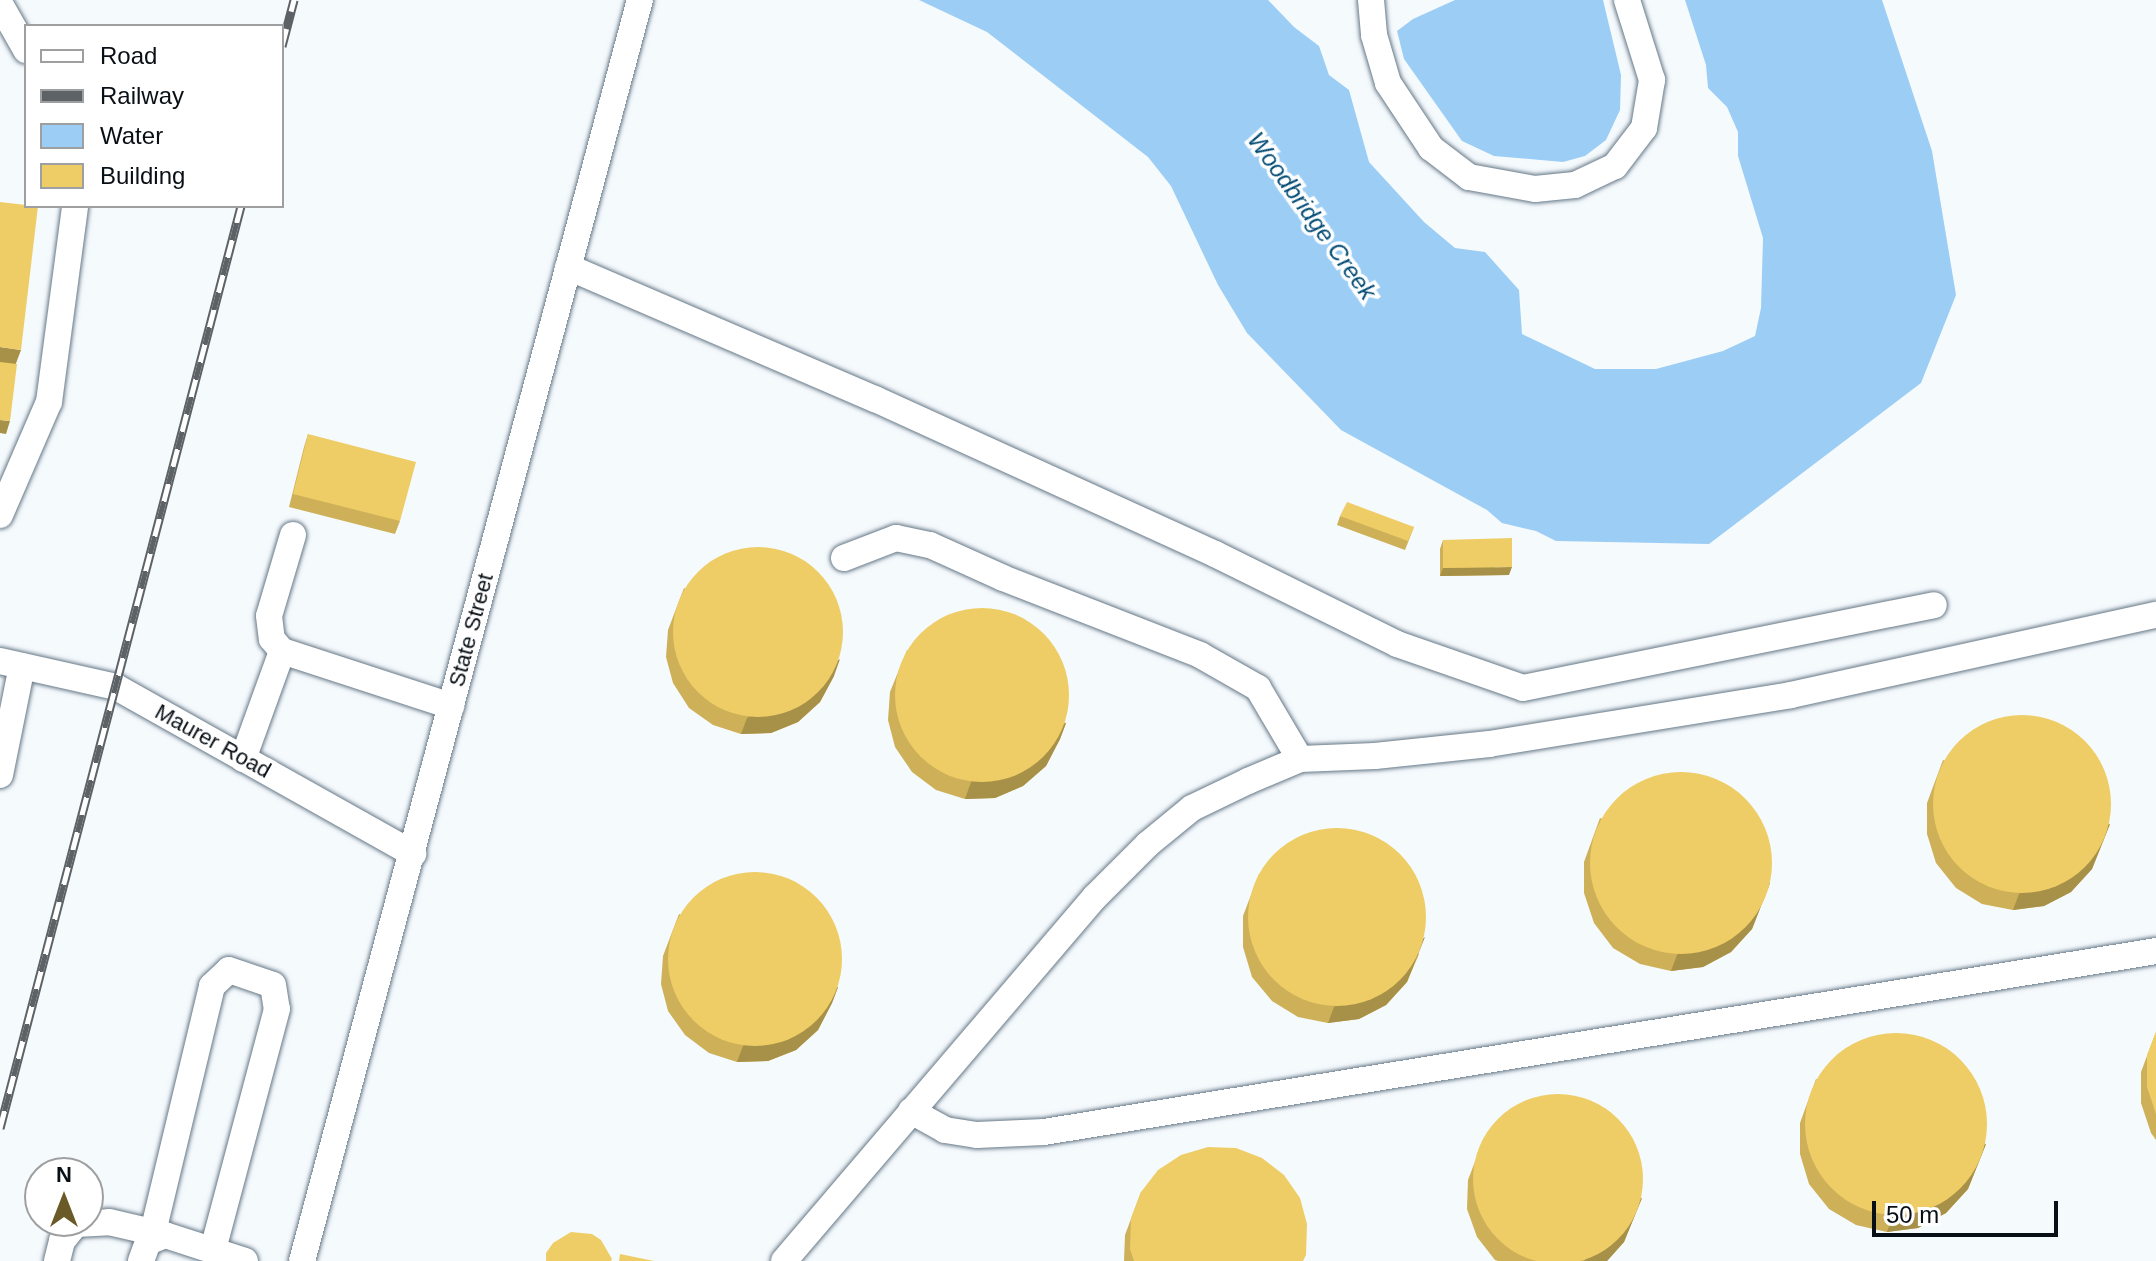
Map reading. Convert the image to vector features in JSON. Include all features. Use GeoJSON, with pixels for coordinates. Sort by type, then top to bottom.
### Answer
{"type":"FeatureCollection","features":[{"type":"Feature","properties":{"kind":"street","name":"State Street"},"geometry":{"type":"LineString","coordinates":[[302,1261],[640,0]]}},
{"type":"Feature","properties":{"kind":"street"},"geometry":{"type":"LineString","coordinates":[[1371,0],[1374,35],[1388,83],[1431,148],[1469,177],[1535,189],[1575,185],[1615,166],[1644,128],[1652,80],[1627,0]]}},
{"type":"Feature","properties":{"kind":"street"},"geometry":{"type":"LineString","coordinates":[[0,4],[24,46]]}},
{"type":"Feature","properties":{"kind":"street"},"geometry":{"type":"LineString","coordinates":[[0,515],[49,402],[75,208]]}},
{"type":"Feature","properties":{"kind":"street"},"geometry":{"type":"LineString","coordinates":[[568,267],[875,399],[1215,554],[1397,644],[1523,688],[1934,605]]}},
{"type":"Feature","properties":{"kind":"street"},"geometry":{"type":"LineString","coordinates":[[293,535],[269,616],[272,639],[282,651],[451,706]]}},
{"type":"Feature","properties":{"kind":"street"},"geometry":{"type":"LineString","coordinates":[[844,558],[896,538],[930,545],[1003,578],[1200,655],[1258,688],[1300,759]]}},
{"type":"Feature","properties":{"kind":"street"},"geometry":{"type":"LineString","coordinates":[[784,1261],[1095,897],[1148,844],[1192,808],[1300,759],[1375,756],[1489,744],[1776,698],[2156,615]]}},
{"type":"Feature","properties":{"kind":"street"},"geometry":{"type":"LineString","coordinates":[[243,759],[282,651]]}},
{"type":"Feature","properties":{"kind":"street"},"geometry":{"type":"LineString","coordinates":[[0,775],[11,664]]}},
{"type":"Feature","properties":{"kind":"street","name":"Maurer Road"},"geometry":{"type":"LineString","coordinates":[[11,664],[116,687],[413,854]]}},
{"type":"Feature","properties":{"kind":"street"},"geometry":{"type":"LineString","coordinates":[[911,1111],[945,1130],[956,1132],[977,1135],[1044,1132],[2156,951]]}},
{"type":"Feature","properties":{"kind":"street"},"geometry":{"type":"LineString","coordinates":[[57,1261],[62,1241],[76,1224],[109,1222],[159,1234],[229,1257],[277,1009],[273,985],[229,970],[212,986],[159,1234],[148,1242],[141,1261]]}},
{"type":"Feature","properties":{"kind":"water","name":"Woodbridge Creek"},"geometry":{"type":"Polygon","coordinates":[[[919,0],[1268,0],[1294,27],[1319,46],[1329,75],[1349,90],[1369,162],[1424,222],[1455,248],[1485,252],[1519,290],[1522,334],[1595,369],[1656,369],[1723,351],[1755,336],[1761,308],[1763,238],[1738,156],[1738,132],[1727,107],[1708,88],[1706,65],[1685,0],[1882,0],[1932,151],[1956,295],[1921,383],[1709,544],[1556,541],[1536,531],[1502,523],[1487,510],[1341,430],[1247,333],[1218,285],[1171,186],[1148,157],[987,32],[919,0]]]}},
{"type":"Feature","properties":{"kind":"water"},"geometry":{"type":"Polygon","coordinates":[[[1455,0],[1603,0],[1621,75],[1620,110],[1606,140],[1585,156],[1563,162],[1494,156],[1462,141],[1404,59],[1397,31],[1413,19],[1455,0]]]}},
{"type":"Feature","properties":{"kind":"building"},"geometry":{"type":"Polygon","coordinates":[[[0,202],[38,208],[21,350],[0,347],[0,202]]]}},
{"type":"Feature","properties":{"kind":"building"},"geometry":{"type":"Polygon","coordinates":[[[0,362],[17,364],[10,421],[0,420],[0,362]]]}},
{"type":"Feature","properties":{"kind":"building"},"geometry":{"type":"Polygon","coordinates":[[[308,434],[416,462],[400,521],[293,494],[308,434]]]}},
{"type":"Feature","properties":{"kind":"building"},"geometry":{"type":"Polygon","coordinates":[[[1347,502],[1414,527],[1408,541],[1340,516],[1347,502]]]}},
{"type":"Feature","properties":{"kind":"building"},"geometry":{"type":"Polygon","coordinates":[[[1512,538],[1512,567],[1443,568],[1443,540],[1512,538]]]}},
{"type":"Feature","properties":{"kind":"building"},"geometry":{"type":"Polygon","coordinates":[[[758,547],[791,553],[818,572],[837,599],[843,632],[837,665],[818,692],[791,711],[758,717],[725,711],[698,692],[679,665],[673,632],[679,599],[698,572],[725,553],[758,547]]]}},
{"type":"Feature","properties":{"kind":"building"},"geometry":{"type":"Polygon","coordinates":[[[982,608],[1015,614],[1044,633],[1063,662],[1069,695],[1063,728],[1044,757],[1015,776],[982,782],[949,776],[920,757],[901,728],[895,695],[901,662],[920,633],[949,614],[982,608]]]}},
{"type":"Feature","properties":{"kind":"building"},"geometry":{"type":"Polygon","coordinates":[[[2022,715],[2056,721],[2085,741],[2105,770],[2111,804],[2105,838],[2085,867],[2056,887],[2022,893],[1988,887],[1959,867],[1939,838],[1933,804],[1939,770],[1959,741],[1988,721],[2022,715]]]}},
{"type":"Feature","properties":{"kind":"building"},"geometry":{"type":"Polygon","coordinates":[[[1681,772],[1716,779],[1745,799],[1765,828],[1772,863],[1765,898],[1745,927],[1716,947],[1681,954],[1646,947],[1617,927],[1597,898],[1590,863],[1597,828],[1617,799],[1646,779],[1681,772]]]}},
{"type":"Feature","properties":{"kind":"building"},"geometry":{"type":"Polygon","coordinates":[[[1337,828],[1371,835],[1400,854],[1419,883],[1426,917],[1419,951],[1400,980],[1371,999],[1337,1006],[1303,999],[1274,980],[1255,951],[1248,917],[1255,883],[1274,854],[1303,835],[1337,828]]]}},
{"type":"Feature","properties":{"kind":"building"},"geometry":{"type":"Polygon","coordinates":[[[755,872],[788,879],[817,897],[835,926],[842,959],[835,992],[817,1021],[788,1039],[755,1046],[722,1039],[693,1021],[675,992],[668,959],[675,926],[693,897],[722,879],[755,872]]]}},
{"type":"Feature","properties":{"kind":"building"},"geometry":{"type":"Polygon","coordinates":[[[2156,1032],[2156,1114],[2147,1087],[2147,1055],[2156,1032]]]}},
{"type":"Feature","properties":{"kind":"building"},"geometry":{"type":"Polygon","coordinates":[[[1896,1033],[1931,1040],[1960,1060],[1980,1089],[1987,1124],[1980,1159],[1960,1188],[1931,1208],[1896,1215],[1861,1208],[1832,1188],[1812,1159],[1805,1124],[1812,1089],[1832,1060],[1861,1040],[1896,1033]]]}},
{"type":"Feature","properties":{"kind":"building"},"geometry":{"type":"Polygon","coordinates":[[[1542,1096],[1574,1096],[1605,1109],[1628,1132],[1641,1163],[1641,1195],[1628,1226],[1605,1249],[1574,1262],[1542,1262],[1511,1249],[1488,1226],[1475,1195],[1475,1163],[1488,1132],[1511,1109],[1542,1096]]]}},
{"type":"Feature","properties":{"kind":"building"},"geometry":{"type":"Polygon","coordinates":[[[1208,1147],[1236,1148],[1262,1158],[1284,1175],[1300,1198],[1307,1224],[1303,1261],[1134,1261],[1130,1249],[1131,1218],[1141,1192],[1158,1170],[1181,1155],[1208,1147]]]}},
{"type":"Feature","properties":{"kind":"building"},"geometry":{"type":"Polygon","coordinates":[[[571,1232],[592,1234],[601,1240],[611,1261],[546,1261],[546,1253],[553,1243],[571,1232]]]}},
{"type":"Feature","properties":{"kind":"building"},"geometry":{"type":"Polygon","coordinates":[[[620,1254],[654,1261],[619,1261],[620,1254]]]}},
{"type":"Feature","properties":{"kind":"railway"},"geometry":{"type":"LineString","coordinates":[[284,38],[294,0]]}},
{"type":"Feature","properties":{"kind":"railway"},"geometry":{"type":"LineString","coordinates":[[0,1128],[240,208]]}}]}
